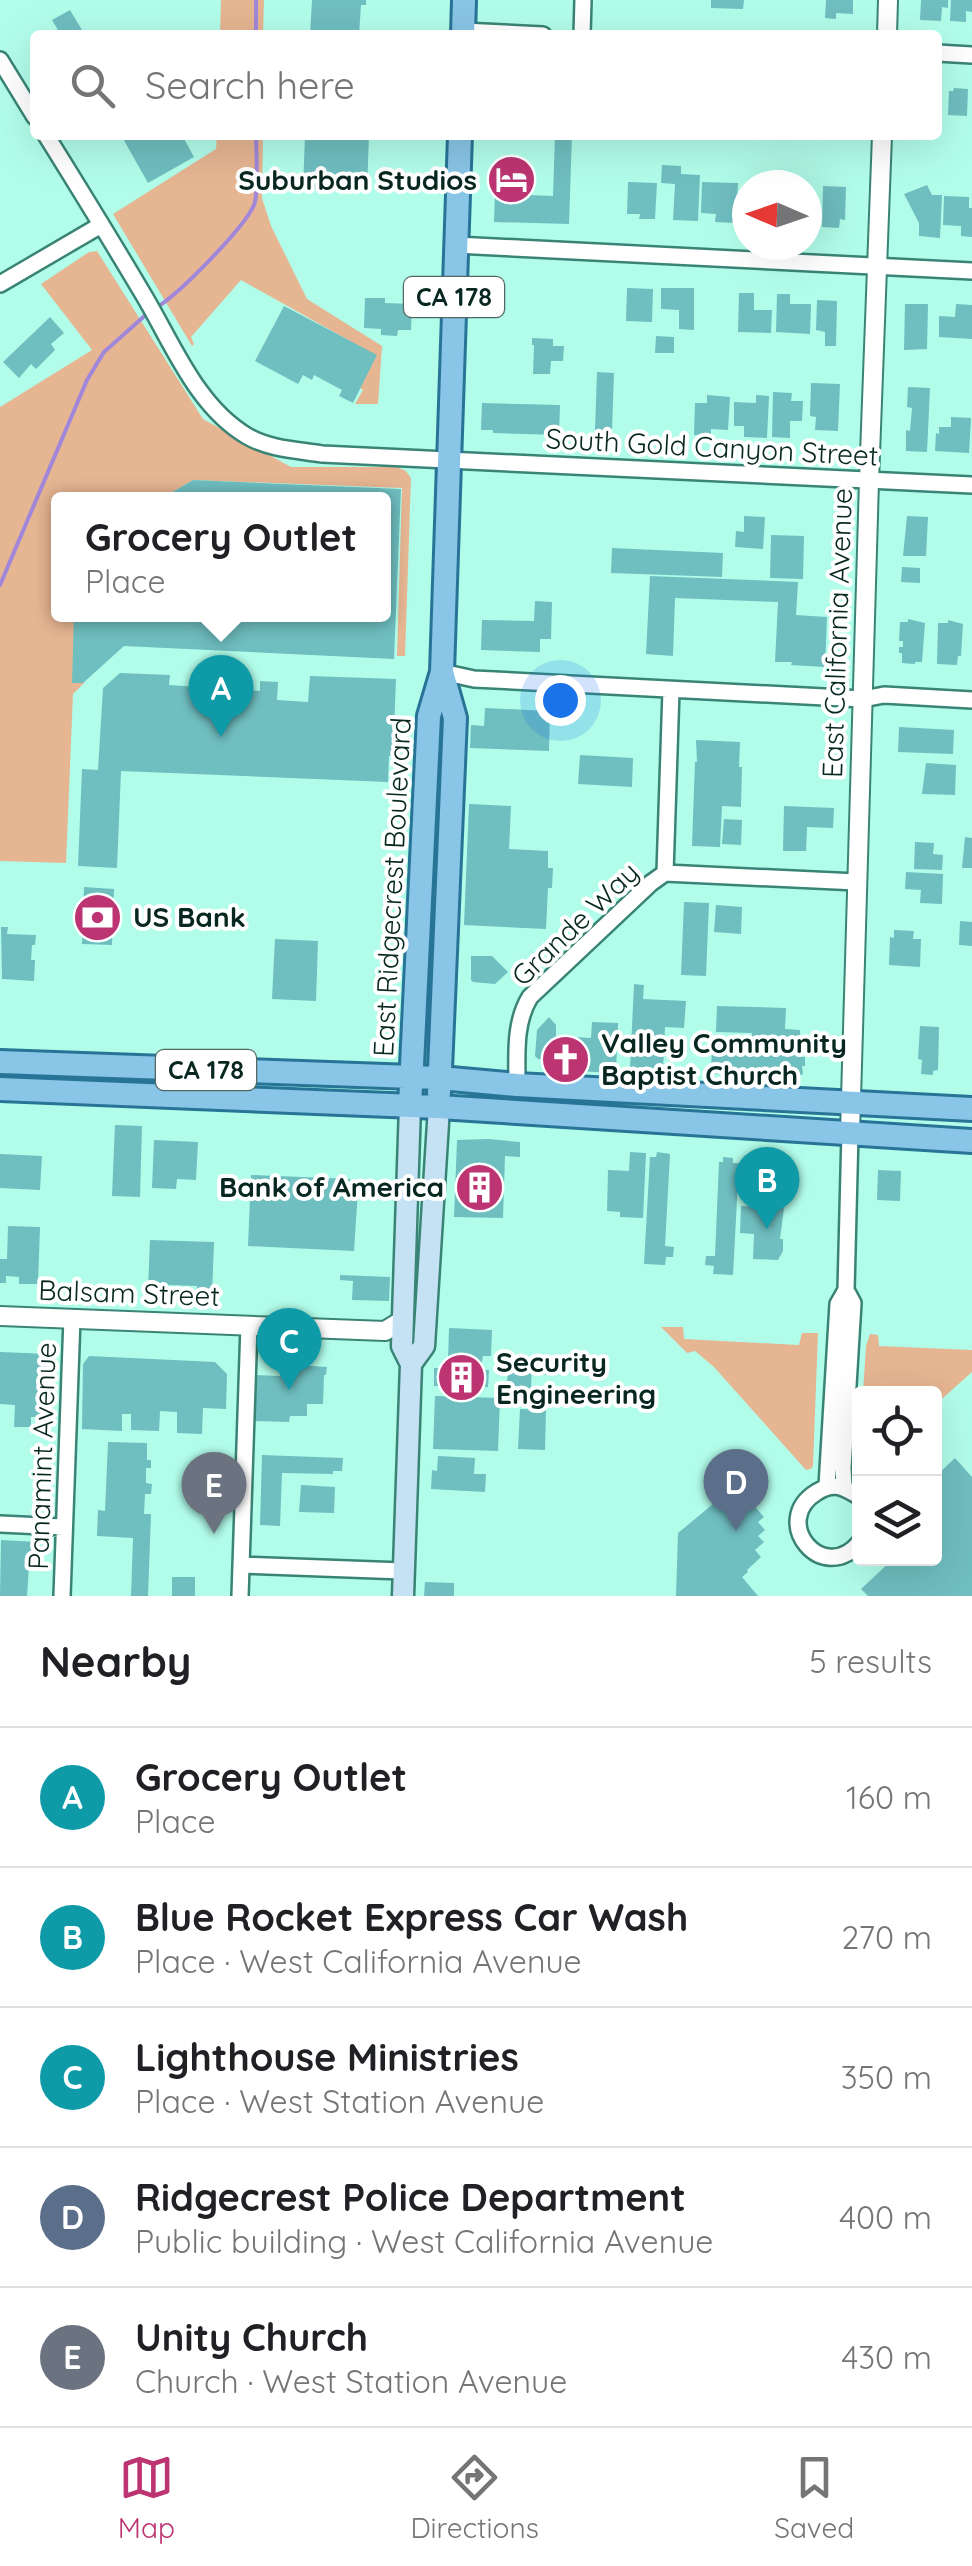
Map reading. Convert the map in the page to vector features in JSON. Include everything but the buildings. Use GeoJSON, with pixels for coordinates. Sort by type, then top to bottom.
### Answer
{"type":"FeatureCollection","features":[{"type":"Feature","properties":{"kind":"main road"},"geometry":{"type":"LineString","coordinates":[[463,30],[464,0]]}},
{"type":"Feature","properties":{"kind":"main road","name":"East Ridgecrest Boulevard"},"geometry":{"type":"LineString","coordinates":[[410,1106],[429,716],[442,672],[460,140]]}},
{"type":"Feature","properties":{"kind":"main road","name":"East Ridgecrest Boulevard"},"geometry":{"type":"LineString","coordinates":[[440,1078],[455,718],[442,672]]}},
{"type":"Feature","properties":{"kind":"main road","name":"CA 178"},"geometry":{"type":"LineString","coordinates":[[0,1062],[412,1078]]}},
{"type":"Feature","properties":{"kind":"main road"},"geometry":{"type":"LineString","coordinates":[[8,1089],[38,1076],[112,1078],[129,1067]]}},
{"type":"Feature","properties":{"kind":"main road"},"geometry":{"type":"LineString","coordinates":[[412,1078],[972,1110]]}},
{"type":"Feature","properties":{"kind":"main road","name":"CA 178"},"geometry":{"type":"LineString","coordinates":[[439,1107],[440,1078]]}},
{"type":"Feature","properties":{"kind":"main road","name":"CA 178"},"geometry":{"type":"LineString","coordinates":[[8,1089],[410,1106]]}},
{"type":"Feature","properties":{"kind":"main road"},"geometry":{"type":"LineString","coordinates":[[402,1596],[411,1364],[402,1346],[410,1106],[972,1140]]}},
{"type":"Feature","properties":{"kind":"main road"},"geometry":{"type":"LineString","coordinates":[[411,1364],[424,1346],[439,1107]]}},
{"type":"Feature","properties":{"kind":"street"},"geometry":{"type":"LineString","coordinates":[[582,0],[582,30]]}},
{"type":"Feature","properties":{"kind":"street"},"geometry":{"type":"LineString","coordinates":[[887,30],[888,0]]}},
{"type":"Feature","properties":{"kind":"street"},"geometry":{"type":"LineString","coordinates":[[942,53],[972,55]]}},
{"type":"Feature","properties":{"kind":"street"},"geometry":{"type":"LineString","coordinates":[[0,60],[30,109]]}},
{"type":"Feature","properties":{"kind":"street","name":"South Gold Canyon Street"},"geometry":{"type":"LineString","coordinates":[[49,140],[187,372],[220,414],[246,435],[279,447],[322,454],[972,484]]}},
{"type":"Feature","properties":{"kind":"street","name":"East California Avenue"},"geometry":{"type":"LineString","coordinates":[[850,1133],[882,140]]}},
{"type":"Feature","properties":{"kind":"street"},"geometry":{"type":"LineString","coordinates":[[0,284],[102,225]]}},
{"type":"Feature","properties":{"kind":"street"},"geometry":{"type":"LineString","coordinates":[[456,245],[972,271]]}},
{"type":"Feature","properties":{"kind":"street"},"geometry":{"type":"LineString","coordinates":[[442,672],[474,679],[671,690],[863,700],[888,696],[972,700]]}},
{"type":"Feature","properties":{"kind":"street"},"geometry":{"type":"LineString","coordinates":[[665,872],[671,690]]}},
{"type":"Feature","properties":{"kind":"street","name":"Grande Way"},"geometry":{"type":"LineString","coordinates":[[518,1085],[519,1023],[530,997],[665,872],[857,882]]}},
{"type":"Feature","properties":{"kind":"street"},"geometry":{"type":"LineString","coordinates":[[827,1486],[838,1304],[846,1290],[850,1133]]}},
{"type":"Feature","properties":{"kind":"street"},"geometry":{"type":"LineString","coordinates":[[844,1487],[853,1303],[846,1290]]}},
{"type":"Feature","properties":{"kind":"street","name":"Balsam Street"},"geometry":{"type":"LineString","coordinates":[[0,1316],[386,1331],[428,1302]]}},
{"type":"Feature","properties":{"kind":"street","name":"Panamint Avenue"},"geometry":{"type":"LineString","coordinates":[[62,1596],[72,1318]]}},
{"type":"Feature","properties":{"kind":"street"},"geometry":{"type":"LineString","coordinates":[[240,1596],[249,1325]]}},
{"type":"Feature","properties":{"kind":"street"},"geometry":{"type":"LineString","coordinates":[[852,1492],[827,1486],[808,1498],[800,1508],[798,1521],[806,1546],[815,1554],[838,1556],[852,1550]]}},
{"type":"Feature","properties":{"kind":"street"},"geometry":{"type":"LineString","coordinates":[[0,1524],[64,1527]]}},
{"type":"Feature","properties":{"kind":"street"},"geometry":{"type":"LineString","coordinates":[[241,1565],[403,1571]]}},
{"type":"Feature","properties":{"kind":"shaded area"},"geometry":{"type":"Polygon","coordinates":[[[221,0],[264,0],[263,30],[220,30],[221,0]]]}},
{"type":"Feature","properties":{"kind":"shaded area"},"geometry":{"type":"Polygon","coordinates":[[[217,140],[263,140],[262,198],[271,226],[307,299],[382,346],[378,404],[355,404],[375,355],[241,280],[191,337],[192,346],[113,214],[216,149],[217,140]]]}},
{"type":"Feature","properties":{"kind":"shaded area"},"geometry":{"type":"Polygon","coordinates":[[[97,251],[203,419],[291,467],[397,467],[406,471],[411,478],[405,656],[397,656],[402,488],[193,480],[173,492],[51,492],[51,622],[75,622],[73,682],[85,682],[73,694],[66,863],[0,861],[0,407],[92,350],[41,284],[89,252],[97,251]]]}},
{"type":"Feature","properties":{"kind":"shaded area"},"geometry":{"type":"Polygon","coordinates":[[[661,1327],[683,1327],[684,1339],[799,1345],[802,1333],[818,1333],[811,1469],[806,1470],[714,1367],[695,1351],[687,1353],[661,1327]]]}},
{"type":"Feature","properties":{"kind":"shaded area"},"geometry":{"type":"Polygon","coordinates":[[[870,1334],[878,1335],[879,1346],[972,1350],[972,1372],[942,1399],[942,1386],[863,1386],[870,1334]]]}},
{"type":"Feature","properties":{"kind":"waterway"},"geometry":{"type":"LineString","coordinates":[[256,0],[256,30]]}},
{"type":"Feature","properties":{"kind":"waterway"},"geometry":{"type":"LineString","coordinates":[[157,307],[210,260],[254,205],[256,140]]}},
{"type":"Feature","properties":{"kind":"waterway"},"geometry":{"type":"LineString","coordinates":[[0,585],[87,380],[104,352],[149,312]]}},
{"type":"Feature","properties":{"kind":"place","name":"Suburban Studios"},"geometry":{"type":"Point","coordinates":[512,180]}},
{"type":"Feature","properties":{"kind":"place","name":"Grocery Outlet"},"geometry":{"type":"Point","coordinates":[221,737]}},
{"type":"Feature","properties":{"kind":"place","name":"US Bank"},"geometry":{"type":"Point","coordinates":[98,917]}},
{"type":"Feature","properties":{"kind":"place","name":"Valley Community Baptist Church"},"geometry":{"type":"Point","coordinates":[566,1059]}},
{"type":"Feature","properties":{"kind":"place","name":"Bank of America"},"geometry":{"type":"Point","coordinates":[479,1187]}},
{"type":"Feature","properties":{"kind":"place","name":"Blue Rocket Express Car Wash"},"geometry":{"type":"Point","coordinates":[767,1229]}},
{"type":"Feature","properties":{"kind":"place","name":"Security Engineering"},"geometry":{"type":"Point","coordinates":[461,1378]}},
{"type":"Feature","properties":{"kind":"place","name":"Lighthouse Ministries"},"geometry":{"type":"Point","coordinates":[289,1390]}},
{"type":"Feature","properties":{"kind":"place","name":"Ridgecrest Police Department"},"geometry":{"type":"Point","coordinates":[736,1531]}},
{"type":"Feature","properties":{"kind":"place","name":"Unity Church"},"geometry":{"type":"Point","coordinates":[214,1534]}}]}
